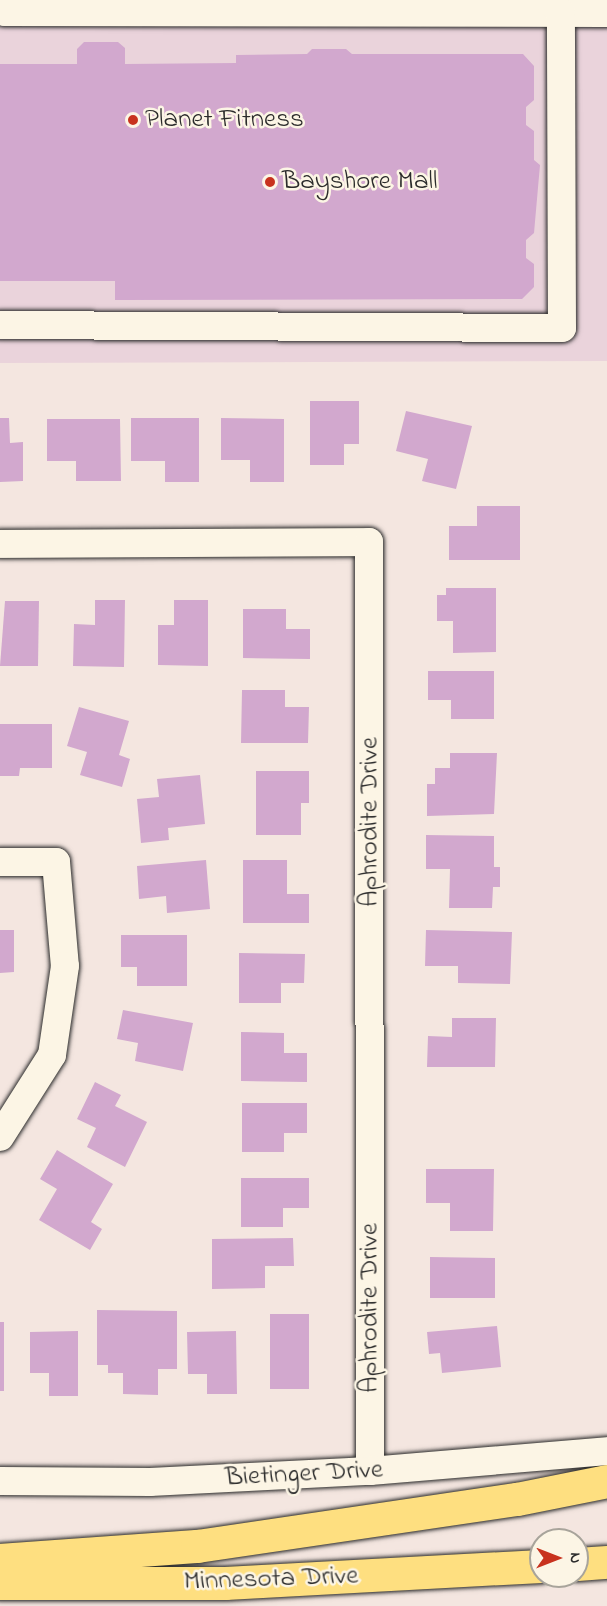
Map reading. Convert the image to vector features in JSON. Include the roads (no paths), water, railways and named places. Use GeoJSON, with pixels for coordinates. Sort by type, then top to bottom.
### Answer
{"type":"FeatureCollection","features":[{"type":"Feature","properties":{"kind":"highway"},"geometry":{"type":"LineString","coordinates":[[0,1560],[196,1546],[517,1499],[607,1481]]}},
{"type":"Feature","properties":{"kind":"highway"},"geometry":{"type":"LineString","coordinates":[[589,1563],[607,1562]]}},
{"type":"Feature","properties":{"kind":"highway","name":"Minnesota Drive"},"geometry":{"type":"LineString","coordinates":[[0,1583],[225,1583],[529,1567]]}},
{"type":"Feature","properties":{"kind":"street"},"geometry":{"type":"LineString","coordinates":[[5,0],[5,12],[555,7],[607,13]]}},
{"type":"Feature","properties":{"kind":"street"},"geometry":{"type":"LineString","coordinates":[[0,325],[562,328],[555,7]]}},
{"type":"Feature","properties":{"kind":"street","name":"Aphrodite Drive"},"geometry":{"type":"LineString","coordinates":[[0,544],[369,542],[370,1471]]}},
{"type":"Feature","properties":{"kind":"street"},"geometry":{"type":"LineString","coordinates":[[0,862],[56,862],[65,966],[52,1055],[0,1137]]}},
{"type":"Feature","properties":{"kind":"street","name":"Bietinger Drive"},"geometry":{"type":"LineString","coordinates":[[0,1481],[150,1482],[370,1471],[607,1451]]}},
{"type":"Feature","properties":{"kind":"place","name":"Planet Fitness"},"geometry":{"type":"Point","coordinates":[133,120]}},
{"type":"Feature","properties":{"kind":"place","name":"Bayshore Mall"},"geometry":{"type":"Point","coordinates":[270,182]}}]}
